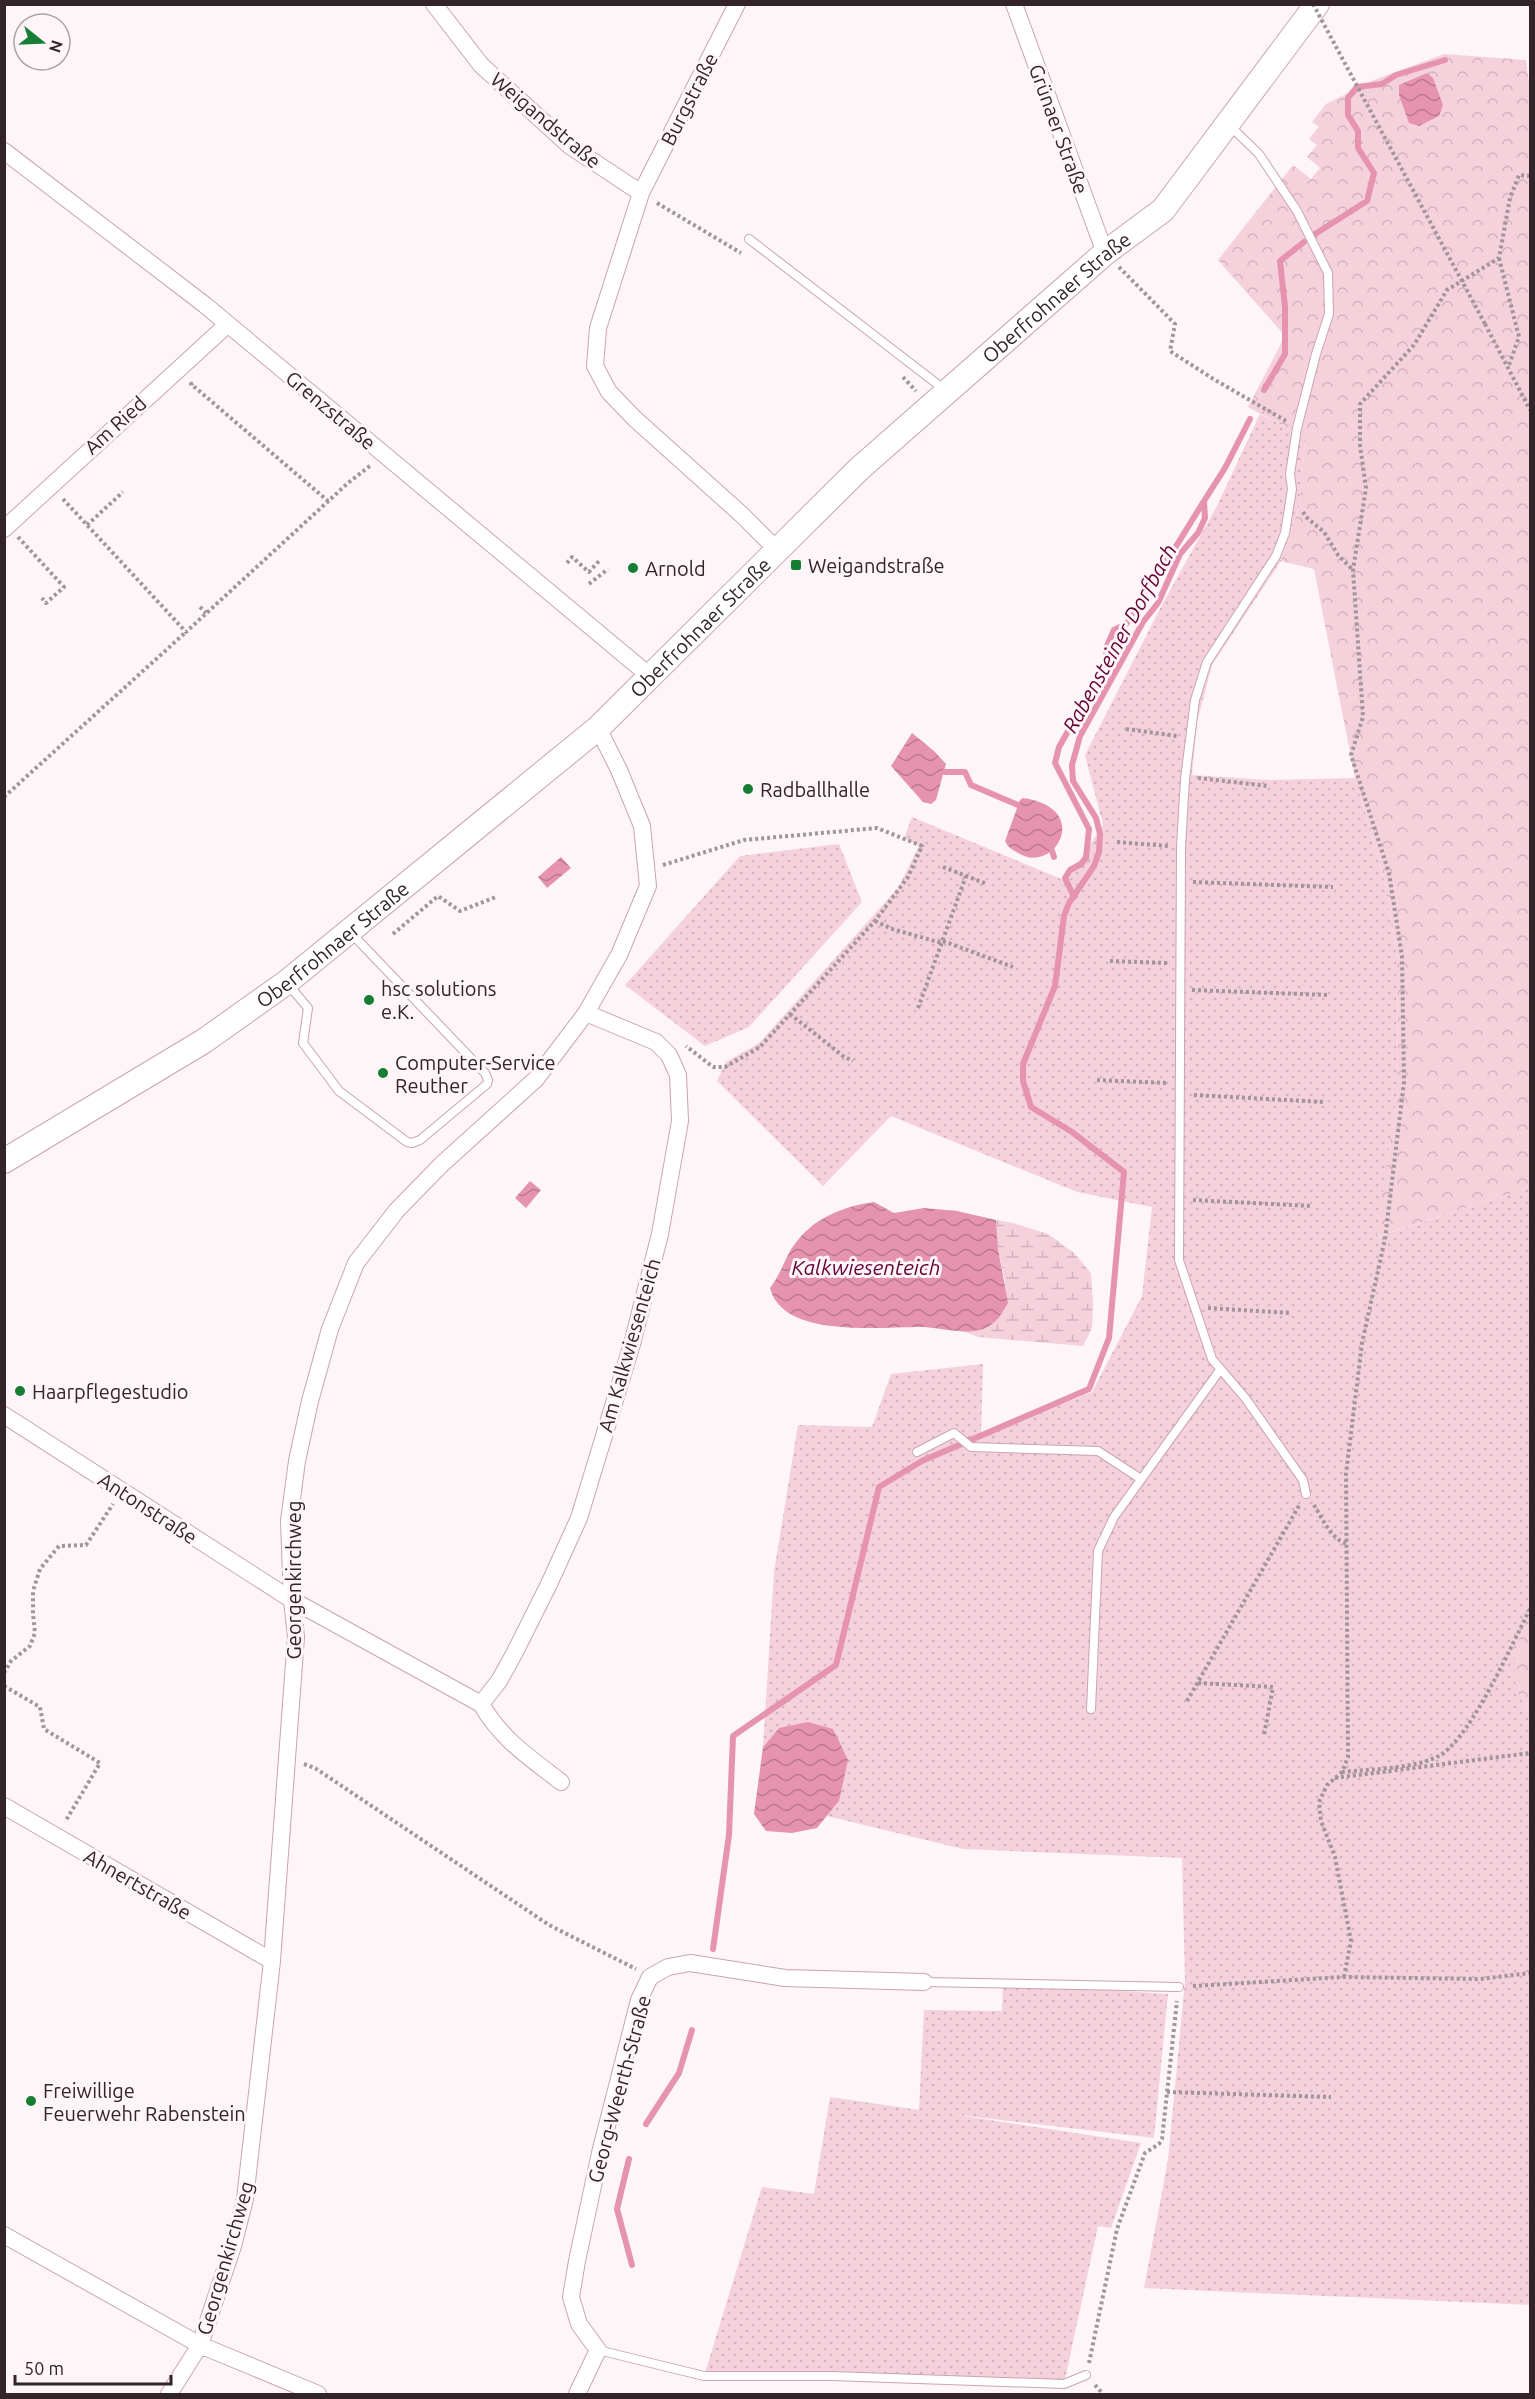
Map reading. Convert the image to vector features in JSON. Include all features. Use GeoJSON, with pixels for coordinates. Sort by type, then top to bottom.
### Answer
{"type":"FeatureCollection","features":[{"type":"Feature","properties":{"kind":"main road","name":"Oberfrohnaer Straße"},"geometry":{"type":"LineString","coordinates":[[4,1161],[204,1041],[287,982],[540,778],[598,728],[859,469],[1105,253],[1163,210],[1315,4]]}},
{"type":"Feature","properties":{"kind":"street","name":"Weigandstraße"},"geometry":{"type":"LineString","coordinates":[[434,4],[481,65],[570,146],[641,194]]}},
{"type":"Feature","properties":{"kind":"street","name":"Burgstraße"},"geometry":{"type":"LineString","coordinates":[[641,194],[736,4]]}},
{"type":"Feature","properties":{"kind":"street","name":"Grünaer Straße"},"geometry":{"type":"LineString","coordinates":[[1014,4],[1105,253]]}},
{"type":"Feature","properties":{"kind":"street","name":"Grenzstraße"},"geometry":{"type":"LineString","coordinates":[[4,151],[228,324],[651,676]]}},
{"type":"Feature","properties":{"kind":"street"},"geometry":{"type":"LineString","coordinates":[[641,194],[598,328],[595,366],[609,392],[634,418],[742,515],[776,549]]}},
{"type":"Feature","properties":{"kind":"street","name":"Am Ried"},"geometry":{"type":"LineString","coordinates":[[6,527],[228,324]]}},
{"type":"Feature","properties":{"kind":"street","name":"Georgenkirchweg"},"geometry":{"type":"LineString","coordinates":[[169,2394],[200,2345],[233,2246],[245,2199],[272,1961],[296,1637],[289,1521],[297,1461],[310,1401],[330,1329],[356,1263],[397,1210],[442,1164],[536,1079],[586,1013],[619,955],[648,886],[642,826],[619,770],[598,728]]}},
{"type":"Feature","properties":{"kind":"street"},"geometry":{"type":"LineString","coordinates":[[586,1013],[656,1042],[669,1055]]}},
{"type":"Feature","properties":{"kind":"street","name":"Am Kalkwiesenteich"},"geometry":{"type":"LineString","coordinates":[[482,1704],[499,1681],[515,1652],[579,1518],[632,1344],[660,1234],[680,1122],[678,1076],[669,1055]]}},
{"type":"Feature","properties":{"kind":"street","name":"Antonstraße"},"geometry":{"type":"LineString","coordinates":[[4,1415],[292,1600]]}},
{"type":"Feature","properties":{"kind":"street"},"geometry":{"type":"LineString","coordinates":[[292,1600],[482,1704],[494,1725],[505,1737],[561,1782]]}},
{"type":"Feature","properties":{"kind":"street","name":"Ahnertstraße"},"geometry":{"type":"LineString","coordinates":[[4,1806],[272,1961]]}},
{"type":"Feature","properties":{"kind":"street","name":"Georg-Weerth-Straße"},"geometry":{"type":"LineString","coordinates":[[598,2350],[579,2324],[571,2297],[600,2153],[639,2000],[650,1977],[668,1967],[690,1963],[785,1978],[924,1982]]}},
{"type":"Feature","properties":{"kind":"street"},"geometry":{"type":"LineString","coordinates":[[4,2235],[200,2345],[318,2394]]}},
{"type":"Feature","properties":{"kind":"street"},"geometry":{"type":"LineString","coordinates":[[577,2394],[598,2350]]}},
{"type":"Feature","properties":{"kind":"lane"},"geometry":{"type":"LineString","coordinates":[[1227,124],[1259,154],[1297,211],[1328,273],[1329,314],[1297,428],[1290,474],[1292,489],[1285,533],[1276,556],[1207,662],[1195,700],[1185,777],[1180,881],[1179,990],[1182,1084],[1179,1260],[1212,1359],[1246,1399],[1303,1480],[1306,1494]]}},
{"type":"Feature","properties":{"kind":"lane"},"geometry":{"type":"LineString","coordinates":[[749,239],[946,391]]}},
{"type":"Feature","properties":{"kind":"lane"},"geometry":{"type":"LineString","coordinates":[[287,982],[308,1008],[303,1043],[339,1091],[407,1142],[420,1140],[487,1084],[488,1080],[484,1073],[349,931]]}},
{"type":"Feature","properties":{"kind":"lane"},"geometry":{"type":"LineString","coordinates":[[1091,1709],[1098,1551],[1114,1517],[1220,1370]]}},
{"type":"Feature","properties":{"kind":"lane"},"geometry":{"type":"LineString","coordinates":[[916,1452],[954,1433],[971,1447],[1098,1450],[1141,1479]]}},
{"type":"Feature","properties":{"kind":"lane"},"geometry":{"type":"LineString","coordinates":[[924,1982],[1179,1987]]}},
{"type":"Feature","properties":{"kind":"lane"},"geometry":{"type":"LineString","coordinates":[[598,2350],[704,2376],[832,2376],[1064,2384],[1086,2375]]}},
{"type":"Feature","properties":{"kind":"path"},"geometry":{"type":"LineString","coordinates":[[1315,4],[1509,365],[1530,410]]}},
{"type":"Feature","properties":{"kind":"path"},"geometry":{"type":"LineString","coordinates":[[1509,365],[1519,337],[1499,258],[1510,198],[1519,175],[1530,176]]}},
{"type":"Feature","properties":{"kind":"path"},"geometry":{"type":"LineString","coordinates":[[1105,253],[1175,324],[1170,351],[1297,428]]}},
{"type":"Feature","properties":{"kind":"path"},"geometry":{"type":"LineString","coordinates":[[1344,1977],[1351,1941],[1335,1857],[1321,1821],[1319,1802],[1327,1785],[1342,1772],[1348,1757],[1346,1474],[1360,1354],[1385,1239],[1404,1082],[1402,956],[1389,873],[1351,755],[1363,717],[1353,570],[1366,488],[1360,445],[1360,404],[1413,345],[1448,290],[1499,258]]}},
{"type":"Feature","properties":{"kind":"path"},"geometry":{"type":"LineString","coordinates":[[199,375],[191,384],[219,404],[303,476],[328,501]]}},
{"type":"Feature","properties":{"kind":"path"},"geometry":{"type":"LineString","coordinates":[[4,797],[328,501],[384,454]]}},
{"type":"Feature","properties":{"kind":"path"},"geometry":{"type":"LineString","coordinates":[[51,485],[186,632]]}},
{"type":"Feature","properties":{"kind":"path"},"geometry":{"type":"LineString","coordinates":[[87,525],[105,506],[123,492]]}},
{"type":"Feature","properties":{"kind":"path"},"geometry":{"type":"LineString","coordinates":[[75,524],[81,518]]}},
{"type":"Feature","properties":{"kind":"path"},"geometry":{"type":"LineString","coordinates":[[1312,522],[1324,531],[1338,555],[1353,570]]}},
{"type":"Feature","properties":{"kind":"path"},"geometry":{"type":"LineString","coordinates":[[6,527],[64,587],[46,603],[42,598]]}},
{"type":"Feature","properties":{"kind":"path"},"geometry":{"type":"LineString","coordinates":[[99,550],[106,545]]}},
{"type":"Feature","properties":{"kind":"path"},"geometry":{"type":"LineString","coordinates":[[567,563],[572,557],[589,572],[599,561]]}},
{"type":"Feature","properties":{"kind":"path"},"geometry":{"type":"LineString","coordinates":[[589,584],[608,569]]}},
{"type":"Feature","properties":{"kind":"path"},"geometry":{"type":"LineString","coordinates":[[123,576],[129,570]]}},
{"type":"Feature","properties":{"kind":"path"},"geometry":{"type":"LineString","coordinates":[[146,601],[153,596]]}},
{"type":"Feature","properties":{"kind":"path"},"geometry":{"type":"LineString","coordinates":[[200,607],[206,613]]}},
{"type":"Feature","properties":{"kind":"path"},"geometry":{"type":"LineString","coordinates":[[165,621],[171,616]]}},
{"type":"Feature","properties":{"kind":"path"},"geometry":{"type":"LineString","coordinates":[[1126,729],[1190,738]]}},
{"type":"Feature","properties":{"kind":"path"},"geometry":{"type":"LineString","coordinates":[[1185,777],[1268,786]]}},
{"type":"Feature","properties":{"kind":"path"},"geometry":{"type":"LineString","coordinates":[[646,870],[744,840],[877,828],[922,846],[908,877],[875,921],[760,1047],[725,1067],[713,1067],[680,1042],[669,1055]]}},
{"type":"Feature","properties":{"kind":"path"},"geometry":{"type":"LineString","coordinates":[[1117,842],[1181,847]]}},
{"type":"Feature","properties":{"kind":"path"},"geometry":{"type":"LineString","coordinates":[[943,867],[987,884]]}},
{"type":"Feature","properties":{"kind":"path"},"geometry":{"type":"LineString","coordinates":[[918,1008],[966,876]]}},
{"type":"Feature","properties":{"kind":"path"},"geometry":{"type":"LineString","coordinates":[[1180,881],[1333,887]]}},
{"type":"Feature","properties":{"kind":"path"},"geometry":{"type":"LineString","coordinates":[[393,934],[438,896],[460,911],[496,897]]}},
{"type":"Feature","properties":{"kind":"path"},"geometry":{"type":"LineString","coordinates":[[875,921],[892,929],[942,942],[1013,967]]}},
{"type":"Feature","properties":{"kind":"path"},"geometry":{"type":"LineString","coordinates":[[1110,961],[1180,963]]}},
{"type":"Feature","properties":{"kind":"path"},"geometry":{"type":"LineString","coordinates":[[1179,990],[1329,994]]}},
{"type":"Feature","properties":{"kind":"path"},"geometry":{"type":"LineString","coordinates":[[790,1014],[843,1056],[854,1061]]}},
{"type":"Feature","properties":{"kind":"path"},"geometry":{"type":"LineString","coordinates":[[1098,1080],[1182,1084]]}},
{"type":"Feature","properties":{"kind":"path"},"geometry":{"type":"LineString","coordinates":[[1181,1095],[1323,1102]]}},
{"type":"Feature","properties":{"kind":"path"},"geometry":{"type":"LineString","coordinates":[[1180,1200],[1312,1206]]}},
{"type":"Feature","properties":{"kind":"path"},"geometry":{"type":"LineString","coordinates":[[1195,1308],[1290,1313]]}},
{"type":"Feature","properties":{"kind":"path"},"geometry":{"type":"LineString","coordinates":[[4,1673],[11,1661],[30,1646],[35,1633],[33,1591],[40,1569],[59,1546],[86,1545],[122,1491]]}},
{"type":"Feature","properties":{"kind":"path"},"geometry":{"type":"LineString","coordinates":[[1187,1701],[1306,1494],[1333,1535],[1347,1544]]}},
{"type":"Feature","properties":{"kind":"path"},"geometry":{"type":"LineString","coordinates":[[1342,1772],[1421,1762],[1442,1754],[1461,1734],[1482,1701],[1530,1609]]}},
{"type":"Feature","properties":{"kind":"path"},"geometry":{"type":"LineString","coordinates":[[1198,1683],[1273,1687],[1264,1735]]}},
{"type":"Feature","properties":{"kind":"path"},"geometry":{"type":"LineString","coordinates":[[4,1686],[40,1707],[44,1729],[100,1763],[56,1836]]}},
{"type":"Feature","properties":{"kind":"path"},"geometry":{"type":"LineString","coordinates":[[1334,1779],[1530,1753]]}},
{"type":"Feature","properties":{"kind":"path"},"geometry":{"type":"LineString","coordinates":[[287,1758],[315,1768],[549,1925],[650,1977]]}},
{"type":"Feature","properties":{"kind":"path"},"geometry":{"type":"LineString","coordinates":[[1103,2394],[1086,2375],[1117,2229],[1145,2153],[1159,2144],[1161,2139],[1179,1987],[1344,1977],[1480,1978],[1530,1972]]}},
{"type":"Feature","properties":{"kind":"path"},"geometry":{"type":"LineString","coordinates":[[1167,2092],[1331,2097]]}},
{"type":"Feature","properties":{"kind":"green space"},"geometry":{"type":"Polygon","coordinates":[[[1444,54],[1526,60],[1530,91],[1530,1187],[1376,1237],[1398,1088],[1397,958],[1384,880],[1355,778],[1314,569],[1281,561],[1300,504],[1305,438],[1248,407],[1285,336],[1218,260],[1293,165],[1311,179],[1320,168],[1307,157],[1317,145],[1309,139],[1319,127],[1312,122],[1326,104],[1374,80],[1444,54]]]}},
{"type":"Feature","properties":{"kind":"green space"},"geometry":{"type":"Polygon","coordinates":[[[1260,414],[1305,438],[1300,504],[1281,561],[1212,665],[1197,722],[1192,775],[1268,780],[1355,778],[1384,880],[1397,958],[1398,1088],[1377,1237],[1530,1187],[1530,1621],[1517,1645],[1524,1706],[1530,1713],[1530,2305],[1144,2288],[1168,2160],[1185,1981],[1182,1858],[963,1849],[827,1816],[839,1801],[779,1728],[763,1747],[774,1572],[798,1425],[872,1427],[891,1374],[983,1364],[981,1436],[1092,1392],[1142,1296],[1152,1207],[1077,1192],[891,1116],[823,1186],[717,1081],[726,1062],[759,1043],[898,888],[919,846],[904,838],[912,817],[1066,881],[1103,825],[1085,755],[1163,603],[1217,506],[1260,414]]]}},
{"type":"Feature","properties":{"kind":"green space"},"geometry":{"type":"Polygon","coordinates":[[[839,844],[862,902],[749,1027],[705,1046],[625,985],[740,856],[839,844]]]}},
{"type":"Feature","properties":{"kind":"green space"},"geometry":{"type":"Polygon","coordinates":[[[996,1220],[1048,1234],[1074,1253],[1091,1273],[1092,1328],[1083,1346],[978,1337],[963,1331],[983,1329],[1005,1282],[998,1249],[996,1220]]]}},
{"type":"Feature","properties":{"kind":"green space"},"geometry":{"type":"Polygon","coordinates":[[[1530,1621],[1530,1713],[1517,1690],[1514,1663],[1518,1643],[1530,1621]]]}},
{"type":"Feature","properties":{"kind":"green space"},"geometry":{"type":"Polygon","coordinates":[[[1003,1983],[1168,1994],[1154,2138],[950,2114],[1141,2143],[1111,2228],[1098,2226],[1064,2384],[704,2376],[762,2187],[814,2194],[830,2097],[919,2110],[924,2010],[1002,2011],[1003,1983]]]}},
{"type":"Feature","properties":{"kind":"water"},"geometry":{"type":"Polygon","coordinates":[[[1427,73],[1433,78],[1443,105],[1439,116],[1419,126],[1409,123],[1399,95],[1399,85],[1427,73]]]}},
{"type":"Feature","properties":{"kind":"water"},"geometry":{"type":"Polygon","coordinates":[[[912,733],[946,764],[936,800],[931,804],[923,802],[891,766],[912,733]]]}},
{"type":"Feature","properties":{"kind":"water"},"geometry":{"type":"Polygon","coordinates":[[[1023,798],[1045,804],[1057,814],[1062,826],[1061,838],[1044,856],[1031,858],[1018,853],[1005,841],[1020,800],[1023,798]]]}},
{"type":"Feature","properties":{"kind":"water"},"geometry":{"type":"Polygon","coordinates":[[[561,857],[571,868],[547,888],[538,877],[561,857]]]}},
{"type":"Feature","properties":{"kind":"water"},"geometry":{"type":"Polygon","coordinates":[[[530,1181],[541,1190],[526,1208],[515,1198],[530,1181]]]}},
{"type":"Feature","properties":{"kind":"water","name":"Kalkwiesenteich"},"geometry":{"type":"Polygon","coordinates":[[[874,1202],[894,1213],[924,1208],[957,1211],[996,1220],[998,1249],[1008,1303],[995,1322],[976,1331],[924,1327],[837,1327],[814,1323],[794,1316],[779,1305],[770,1288],[795,1243],[804,1233],[836,1212],[874,1202]]]}},
{"type":"Feature","properties":{"kind":"water"},"geometry":{"type":"Polygon","coordinates":[[[808,1722],[833,1729],[848,1760],[839,1801],[817,1828],[792,1833],[766,1831],[754,1814],[763,1747],[779,1728],[808,1722]]]}},
{"type":"Feature","properties":{"kind":"waterway","name":"Rabensteiner Dorfbach"},"geometry":{"type":"LineString","coordinates":[[1315,234],[1367,201],[1374,173],[1358,148],[1358,131],[1348,115],[1348,98],[1357,87],[1382,84],[1396,75],[1445,60]]}},
{"type":"Feature","properties":{"kind":"waterway","name":"Rabensteiner Dorfbach"},"geometry":{"type":"LineString","coordinates":[[1264,390],[1285,354],[1285,307],[1280,261],[1304,242]]}},
{"type":"Feature","properties":{"kind":"waterway","name":"Rabensteiner Dorfbach"},"geometry":{"type":"LineString","coordinates":[[713,1949],[729,1835],[733,1736],[836,1665],[879,1487],[922,1461],[1089,1389],[1109,1338],[1124,1172],[1072,1132],[1031,1107],[1023,1081],[1023,1064],[1055,986],[1064,916],[1069,903],[1094,866],[1099,852],[1100,834],[1096,818],[1073,781],[1072,765],[1080,736],[1143,622],[1158,603],[1180,554],[1198,533],[1205,518],[1204,501],[1225,468],[1250,419]]}},
{"type":"Feature","properties":{"kind":"waterway"},"geometry":{"type":"LineString","coordinates":[[1074,897],[1065,878],[1070,870],[1086,858],[1089,829],[1055,763],[1059,747],[1105,666],[1107,646],[1114,630],[1126,624],[1136,610],[1168,553],[1175,548],[1204,501]]}},
{"type":"Feature","properties":{"kind":"waterway"},"geometry":{"type":"LineString","coordinates":[[945,772],[965,772],[971,785],[1018,805]]}},
{"type":"Feature","properties":{"kind":"waterway"},"geometry":{"type":"LineString","coordinates":[[1052,851],[1054,857]]}},
{"type":"Feature","properties":{"kind":"waterway","name":"Rabensteiner Dorfbach"},"geometry":{"type":"LineString","coordinates":[[646,2124],[679,2073],[692,2030]]}},
{"type":"Feature","properties":{"kind":"waterway","name":"Rabensteiner Dorfbach"},"geometry":{"type":"LineString","coordinates":[[629,2159],[617,2209],[632,2265]]}},
{"type":"Feature","properties":{"kind":"place","name":"Weigandstraße"},"geometry":{"type":"Point","coordinates":[796,565]}},
{"type":"Feature","properties":{"kind":"place","name":"Arnold"},"geometry":{"type":"Point","coordinates":[633,568]}},
{"type":"Feature","properties":{"kind":"place","name":"Radballhalle"},"geometry":{"type":"Point","coordinates":[748,789]}},
{"type":"Feature","properties":{"kind":"place","name":"hsc solutions e.K."},"geometry":{"type":"Point","coordinates":[369,1000]}},
{"type":"Feature","properties":{"kind":"place","name":"Computer-Service Reuther"},"geometry":{"type":"Point","coordinates":[383,1073]}},
{"type":"Feature","properties":{"kind":"place","name":"Haarpflegestudio"},"geometry":{"type":"Point","coordinates":[20,1391]}},
{"type":"Feature","properties":{"kind":"place","name":"Freiwillige Feuerwehr Rabenstein"},"geometry":{"type":"Point","coordinates":[31,2101]}}]}
